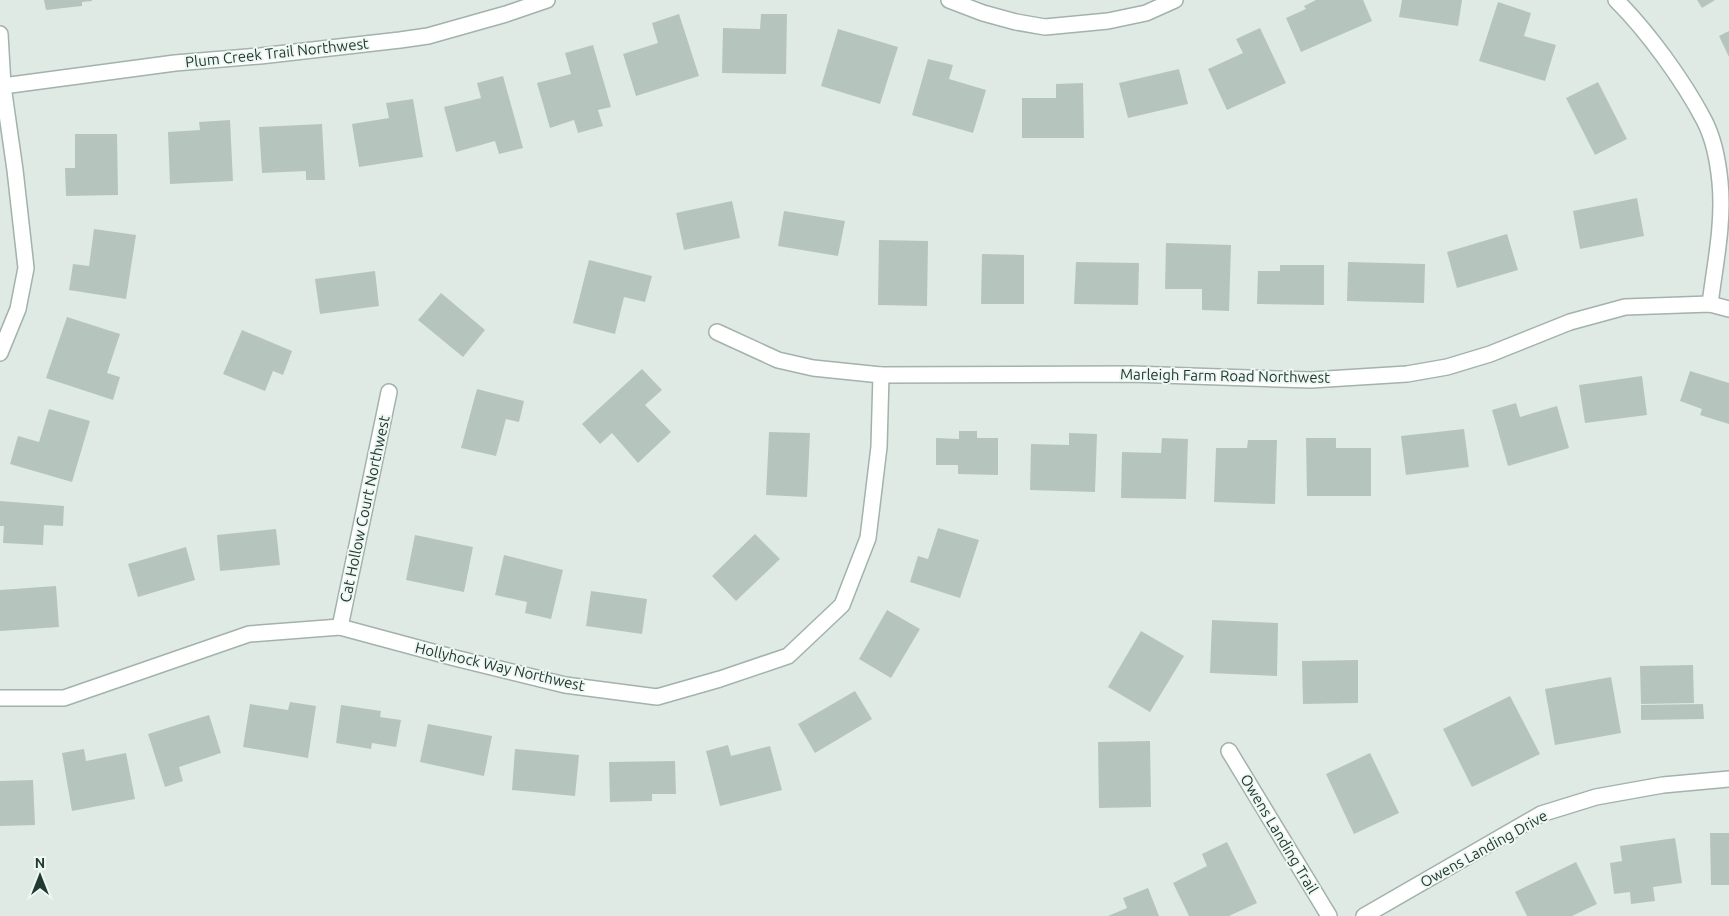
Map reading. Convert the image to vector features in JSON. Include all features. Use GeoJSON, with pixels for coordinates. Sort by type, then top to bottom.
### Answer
{"type":"FeatureCollection","features":[{"type":"Feature","properties":{"kind":"street","name":"Plum Creek Trail Northwest"},"geometry":{"type":"LineString","coordinates":[[3,86],[175,63],[260,56],[428,36],[506,14],[547,0]]}},
{"type":"Feature","properties":{"kind":"street"},"geometry":{"type":"LineString","coordinates":[[949,0],[983,14],[1045,27],[1108,22],[1146,13],[1175,0]]}},
{"type":"Feature","properties":{"kind":"street"},"geometry":{"type":"LineString","coordinates":[[1616,0],[1668,63],[1704,121],[1716,150],[1720,183],[1721,226],[1710,304]]}},
{"type":"Feature","properties":{"kind":"street"},"geometry":{"type":"LineString","coordinates":[[0,34],[3,86],[26,268],[18,309],[0,353]]}},
{"type":"Feature","properties":{"kind":"street","name":"Marleigh Farm Road Northwest"},"geometry":{"type":"LineString","coordinates":[[717,332],[778,360],[812,368],[881,375],[1131,374],[1311,380],[1407,374],[1447,367],[1490,354],[1570,322],[1625,307],[1710,304],[1729,309]]}},
{"type":"Feature","properties":{"kind":"street","name":"Hollyhock Way Northwest"},"geometry":{"type":"LineString","coordinates":[[0,698],[64,698],[249,634],[340,627],[565,685],[656,697],[720,679],[788,656],[842,605],[868,538],[879,447],[881,375]]}},
{"type":"Feature","properties":{"kind":"street","name":"Cat Hollow Court Northwest"},"geometry":{"type":"LineString","coordinates":[[340,627],[389,392]]}},
{"type":"Feature","properties":{"kind":"street","name":"Owens Landing Trail"},"geometry":{"type":"LineString","coordinates":[[1229,751],[1329,916]]}},
{"type":"Feature","properties":{"kind":"street","name":"Owens Landing Drive"},"geometry":{"type":"LineString","coordinates":[[1364,916],[1541,814],[1596,798],[1663,785],[1729,779]]}},
{"type":"Feature","properties":{"kind":"building"},"geometry":{"type":"Polygon","coordinates":[[[44,0],[92,1],[82,2],[82,6],[46,10],[44,0]]]}},
{"type":"Feature","properties":{"kind":"building"},"geometry":{"type":"Polygon","coordinates":[[[1316,0],[1363,0],[1372,21],[1301,52],[1286,18],[1306,9],[1304,6],[1316,0]]]}},
{"type":"Feature","properties":{"kind":"building"},"geometry":{"type":"Polygon","coordinates":[[[1402,0],[1462,0],[1458,26],[1399,17],[1402,0]]]}},
{"type":"Feature","properties":{"kind":"building"},"geometry":{"type":"Polygon","coordinates":[[[1697,0],[1715,0],[1702,8],[1697,0]]]}},
{"type":"Feature","properties":{"kind":"building"},"geometry":{"type":"Polygon","coordinates":[[[1498,2],[1531,13],[1524,36],[1556,45],[1545,81],[1479,61],[1498,2]]]}},
{"type":"Feature","properties":{"kind":"building"},"geometry":{"type":"Polygon","coordinates":[[[679,14],[699,76],[636,96],[623,54],[658,43],[652,23],[679,14]]]}},
{"type":"Feature","properties":{"kind":"building"},"geometry":{"type":"Polygon","coordinates":[[[761,14],[787,14],[786,74],[722,73],[723,28],[760,29],[761,14]]]}},
{"type":"Feature","properties":{"kind":"building"},"geometry":{"type":"Polygon","coordinates":[[[1260,28],[1286,83],[1227,110],[1208,69],[1243,53],[1236,39],[1260,28]]]}},
{"type":"Feature","properties":{"kind":"building"},"geometry":{"type":"Polygon","coordinates":[[[838,29],[898,47],[880,104],[821,86],[838,29]]]}},
{"type":"Feature","properties":{"kind":"building"},"geometry":{"type":"Polygon","coordinates":[[[1729,31],[1729,57],[1719,36],[1729,31]]]}},
{"type":"Feature","properties":{"kind":"building"},"geometry":{"type":"Polygon","coordinates":[[[593,45],[611,107],[598,110],[603,126],[578,133],[574,120],[550,128],[537,83],[571,74],[565,53],[593,45]]]}},
{"type":"Feature","properties":{"kind":"building"},"geometry":{"type":"Polygon","coordinates":[[[928,59],[953,65],[949,79],[986,90],[973,133],[912,115],[928,59]]]}},
{"type":"Feature","properties":{"kind":"building"},"geometry":{"type":"Polygon","coordinates":[[[1179,69],[1188,104],[1128,118],[1119,83],[1179,69]]]}},
{"type":"Feature","properties":{"kind":"building"},"geometry":{"type":"Polygon","coordinates":[[[503,76],[523,148],[499,154],[495,141],[456,152],[444,107],[481,98],[477,83],[503,76]]]}},
{"type":"Feature","properties":{"kind":"building"},"geometry":{"type":"Polygon","coordinates":[[[1598,82],[1627,139],[1595,155],[1566,98],[1598,82]]]}},
{"type":"Feature","properties":{"kind":"building"},"geometry":{"type":"Polygon","coordinates":[[[1083,83],[1084,138],[1022,138],[1022,98],[1056,98],[1056,84],[1083,83]]]}},
{"type":"Feature","properties":{"kind":"building"},"geometry":{"type":"Polygon","coordinates":[[[413,99],[423,157],[359,167],[352,124],[389,118],[386,103],[413,99]]]}},
{"type":"Feature","properties":{"kind":"building"},"geometry":{"type":"Polygon","coordinates":[[[230,120],[233,181],[170,184],[168,132],[200,130],[199,122],[230,120]]]}},
{"type":"Feature","properties":{"kind":"building"},"geometry":{"type":"Polygon","coordinates":[[[322,124],[325,180],[306,180],[306,171],[262,173],[259,127],[322,124]]]}},
{"type":"Feature","properties":{"kind":"building"},"geometry":{"type":"Polygon","coordinates":[[[75,134],[117,134],[118,195],[66,196],[65,168],[75,168],[75,134]]]}},
{"type":"Feature","properties":{"kind":"building"},"geometry":{"type":"Polygon","coordinates":[[[1637,198],[1644,236],[1580,249],[1573,211],[1637,198]]]}},
{"type":"Feature","properties":{"kind":"building"},"geometry":{"type":"Polygon","coordinates":[[[732,201],[740,238],[684,250],[676,213],[732,201]]]}},
{"type":"Feature","properties":{"kind":"building"},"geometry":{"type":"Polygon","coordinates":[[[784,211],[845,221],[838,256],[778,246],[784,211]]]}},
{"type":"Feature","properties":{"kind":"building"},"geometry":{"type":"Polygon","coordinates":[[[94,229],[136,235],[126,299],[69,290],[73,264],[89,266],[94,229]]]}},
{"type":"Feature","properties":{"kind":"building"},"geometry":{"type":"Polygon","coordinates":[[[1507,234],[1518,270],[1457,288],[1447,252],[1507,234]]]}},
{"type":"Feature","properties":{"kind":"building"},"geometry":{"type":"Polygon","coordinates":[[[879,240],[928,241],[927,306],[878,305],[879,240]]]}},
{"type":"Feature","properties":{"kind":"building"},"geometry":{"type":"Polygon","coordinates":[[[1166,243],[1231,245],[1229,311],[1202,310],[1202,289],[1165,289],[1166,243]]]}},
{"type":"Feature","properties":{"kind":"building"},"geometry":{"type":"Polygon","coordinates":[[[982,254],[1024,255],[1024,304],[981,304],[982,254]]]}},
{"type":"Feature","properties":{"kind":"building"},"geometry":{"type":"Polygon","coordinates":[[[589,260],[652,276],[645,302],[624,297],[615,334],[573,323],[589,260]]]}},
{"type":"Feature","properties":{"kind":"building"},"geometry":{"type":"Polygon","coordinates":[[[1076,262],[1139,263],[1138,305],[1074,304],[1076,262]]]}},
{"type":"Feature","properties":{"kind":"building"},"geometry":{"type":"Polygon","coordinates":[[[1348,262],[1425,264],[1424,303],[1347,301],[1348,262]]]}},
{"type":"Feature","properties":{"kind":"building"},"geometry":{"type":"Polygon","coordinates":[[[1280,265],[1324,265],[1324,305],[1257,304],[1258,271],[1280,271],[1280,265]]]}},
{"type":"Feature","properties":{"kind":"building"},"geometry":{"type":"Polygon","coordinates":[[[375,271],[379,306],[320,314],[315,279],[375,271]]]}},
{"type":"Feature","properties":{"kind":"building"},"geometry":{"type":"Polygon","coordinates":[[[441,293],[485,330],[463,357],[418,320],[441,293]]]}},
{"type":"Feature","properties":{"kind":"building"},"geometry":{"type":"Polygon","coordinates":[[[67,317],[120,334],[107,373],[120,377],[113,400],[46,378],[67,317]]]}},
{"type":"Feature","properties":{"kind":"building"},"geometry":{"type":"Polygon","coordinates":[[[242,330],[292,351],[283,375],[273,371],[265,391],[223,374],[242,330]]]}},
{"type":"Feature","properties":{"kind":"building"},"geometry":{"type":"Polygon","coordinates":[[[642,369],[662,390],[645,405],[671,432],[638,463],[612,433],[600,444],[582,424],[642,369]]]}},
{"type":"Feature","properties":{"kind":"building"},"geometry":{"type":"Polygon","coordinates":[[[1690,371],[1729,383],[1729,424],[1700,415],[1702,409],[1680,401],[1690,371]]]}},
{"type":"Feature","properties":{"kind":"building"},"geometry":{"type":"Polygon","coordinates":[[[1642,376],[1647,415],[1585,423],[1579,385],[1642,376]]]}},
{"type":"Feature","properties":{"kind":"building"},"geometry":{"type":"Polygon","coordinates":[[[477,389],[524,401],[519,422],[506,419],[496,456],[461,448],[477,389]]]}},
{"type":"Feature","properties":{"kind":"building"},"geometry":{"type":"Polygon","coordinates":[[[1516,403],[1520,417],[1557,406],[1569,448],[1508,466],[1492,410],[1516,403]]]}},
{"type":"Feature","properties":{"kind":"building"},"geometry":{"type":"Polygon","coordinates":[[[49,409],[90,421],[72,482],[10,464],[18,436],[39,442],[49,409]]]}},
{"type":"Feature","properties":{"kind":"building"},"geometry":{"type":"Polygon","coordinates":[[[1464,429],[1469,467],[1406,475],[1401,436],[1464,429]]]}},
{"type":"Feature","properties":{"kind":"building"},"geometry":{"type":"Polygon","coordinates":[[[959,431],[977,431],[977,438],[998,438],[998,475],[958,474],[958,465],[936,465],[936,438],[959,439],[959,431]]]}},
{"type":"Feature","properties":{"kind":"building"},"geometry":{"type":"Polygon","coordinates":[[[769,432],[810,433],[807,497],[766,495],[769,432]]]}},
{"type":"Feature","properties":{"kind":"building"},"geometry":{"type":"Polygon","coordinates":[[[1069,433],[1097,434],[1095,492],[1030,490],[1031,444],[1069,445],[1069,433]]]}},
{"type":"Feature","properties":{"kind":"building"},"geometry":{"type":"Polygon","coordinates":[[[1162,438],[1188,439],[1186,499],[1121,498],[1122,452],[1161,453],[1162,438]]]}},
{"type":"Feature","properties":{"kind":"building"},"geometry":{"type":"Polygon","coordinates":[[[1306,438],[1336,438],[1336,448],[1371,448],[1371,496],[1307,496],[1306,438]]]}},
{"type":"Feature","properties":{"kind":"building"},"geometry":{"type":"Polygon","coordinates":[[[1248,440],[1277,440],[1275,504],[1214,502],[1216,448],[1247,448],[1248,440]]]}},
{"type":"Feature","properties":{"kind":"building"},"geometry":{"type":"Polygon","coordinates":[[[0,501],[64,506],[63,526],[44,525],[43,545],[3,543],[4,526],[0,526],[0,501]]]}},
{"type":"Feature","properties":{"kind":"building"},"geometry":{"type":"Polygon","coordinates":[[[938,528],[979,540],[960,598],[910,582],[918,556],[928,559],[938,528]]]}},
{"type":"Feature","properties":{"kind":"building"},"geometry":{"type":"Polygon","coordinates":[[[276,529],[280,565],[220,571],[217,535],[276,529]]]}},
{"type":"Feature","properties":{"kind":"building"},"geometry":{"type":"Polygon","coordinates":[[[755,534],[780,559],[736,601],[712,576],[755,534]]]}},
{"type":"Feature","properties":{"kind":"building"},"geometry":{"type":"Polygon","coordinates":[[[415,535],[473,547],[464,592],[406,580],[415,535]]]}},
{"type":"Feature","properties":{"kind":"building"},"geometry":{"type":"Polygon","coordinates":[[[186,547],[195,580],[138,597],[128,564],[186,547]]]}},
{"type":"Feature","properties":{"kind":"building"},"geometry":{"type":"Polygon","coordinates":[[[504,555],[563,570],[551,619],[525,613],[527,602],[495,595],[504,555]]]}},
{"type":"Feature","properties":{"kind":"building"},"geometry":{"type":"Polygon","coordinates":[[[56,586],[59,627],[0,631],[0,590],[56,586]]]}},
{"type":"Feature","properties":{"kind":"building"},"geometry":{"type":"Polygon","coordinates":[[[591,591],[647,599],[642,634],[586,626],[591,591]]]}},
{"type":"Feature","properties":{"kind":"building"},"geometry":{"type":"Polygon","coordinates":[[[887,610],[920,629],[891,678],[859,659],[887,610]]]}},
{"type":"Feature","properties":{"kind":"building"},"geometry":{"type":"Polygon","coordinates":[[[1212,620],[1278,623],[1277,676],[1210,673],[1212,620]]]}},
{"type":"Feature","properties":{"kind":"building"},"geometry":{"type":"Polygon","coordinates":[[[1141,631],[1184,656],[1150,712],[1108,687],[1141,631]]]}},
{"type":"Feature","properties":{"kind":"building"},"geometry":{"type":"Polygon","coordinates":[[[1358,660],[1358,703],[1303,704],[1302,661],[1358,660]]]}},
{"type":"Feature","properties":{"kind":"building"},"geometry":{"type":"Polygon","coordinates":[[[1693,665],[1694,703],[1641,704],[1640,666],[1693,665]]]}},
{"type":"Feature","properties":{"kind":"building"},"geometry":{"type":"Polygon","coordinates":[[[1611,677],[1621,733],[1555,745],[1545,689],[1611,677]]]}},
{"type":"Feature","properties":{"kind":"building"},"geometry":{"type":"Polygon","coordinates":[[[855,691],[872,719],[815,753],[798,724],[855,691]]]}},
{"type":"Feature","properties":{"kind":"building"},"geometry":{"type":"Polygon","coordinates":[[[1510,696],[1540,754],[1472,787],[1443,729],[1510,696]]]}},
{"type":"Feature","properties":{"kind":"building"},"geometry":{"type":"Polygon","coordinates":[[[290,702],[316,706],[308,758],[243,747],[250,704],[288,710],[290,702]]]}},
{"type":"Feature","properties":{"kind":"building"},"geometry":{"type":"Polygon","coordinates":[[[1703,704],[1704,719],[1641,720],[1641,705],[1703,704]]]}},
{"type":"Feature","properties":{"kind":"building"},"geometry":{"type":"Polygon","coordinates":[[[341,705],[381,711],[380,717],[401,720],[396,747],[372,743],[371,749],[336,743],[341,705]]]}},
{"type":"Feature","properties":{"kind":"building"},"geometry":{"type":"Polygon","coordinates":[[[209,715],[221,753],[179,767],[183,781],[165,787],[148,734],[209,715]]]}},
{"type":"Feature","properties":{"kind":"building"},"geometry":{"type":"Polygon","coordinates":[[[428,724],[492,736],[484,776],[420,762],[428,724]]]}},
{"type":"Feature","properties":{"kind":"building"},"geometry":{"type":"Polygon","coordinates":[[[1150,741],[1151,807],[1099,808],[1098,742],[1150,741]]]}},
{"type":"Feature","properties":{"kind":"building"},"geometry":{"type":"Polygon","coordinates":[[[728,745],[731,756],[770,746],[782,790],[720,806],[706,751],[728,745]]]}},
{"type":"Feature","properties":{"kind":"building"},"geometry":{"type":"Polygon","coordinates":[[[84,749],[86,761],[126,753],[135,799],[72,811],[62,753],[84,749]]]}},
{"type":"Feature","properties":{"kind":"building"},"geometry":{"type":"Polygon","coordinates":[[[515,749],[579,755],[575,796],[512,790],[515,749]]]}},
{"type":"Feature","properties":{"kind":"building"},"geometry":{"type":"Polygon","coordinates":[[[1370,753],[1399,813],[1354,834],[1326,774],[1370,753]]]}},
{"type":"Feature","properties":{"kind":"building"},"geometry":{"type":"Polygon","coordinates":[[[675,761],[676,794],[652,794],[652,801],[610,802],[609,762],[675,761]]]}},
{"type":"Feature","properties":{"kind":"building"},"geometry":{"type":"Polygon","coordinates":[[[33,780],[35,825],[0,826],[0,781],[33,780]]]}},
{"type":"Feature","properties":{"kind":"building"},"geometry":{"type":"Polygon","coordinates":[[[1710,833],[1729,833],[1729,885],[1711,885],[1710,833]]]}},
{"type":"Feature","properties":{"kind":"building"},"geometry":{"type":"Polygon","coordinates":[[[1675,838],[1682,883],[1653,887],[1655,901],[1631,904],[1630,892],[1614,894],[1610,863],[1622,861],[1620,846],[1675,838]]]}},
{"type":"Feature","properties":{"kind":"building"},"geometry":{"type":"Polygon","coordinates":[[[1227,842],[1257,903],[1229,916],[1189,916],[1173,883],[1207,866],[1202,854],[1227,842]]]}},
{"type":"Feature","properties":{"kind":"building"},"geometry":{"type":"Polygon","coordinates":[[[1576,862],[1597,904],[1572,916],[1527,916],[1515,892],[1576,862]]]}},
{"type":"Feature","properties":{"kind":"building"},"geometry":{"type":"Polygon","coordinates":[[[1148,888],[1159,916],[1108,916],[1127,908],[1123,898],[1148,888]]]}}]}
